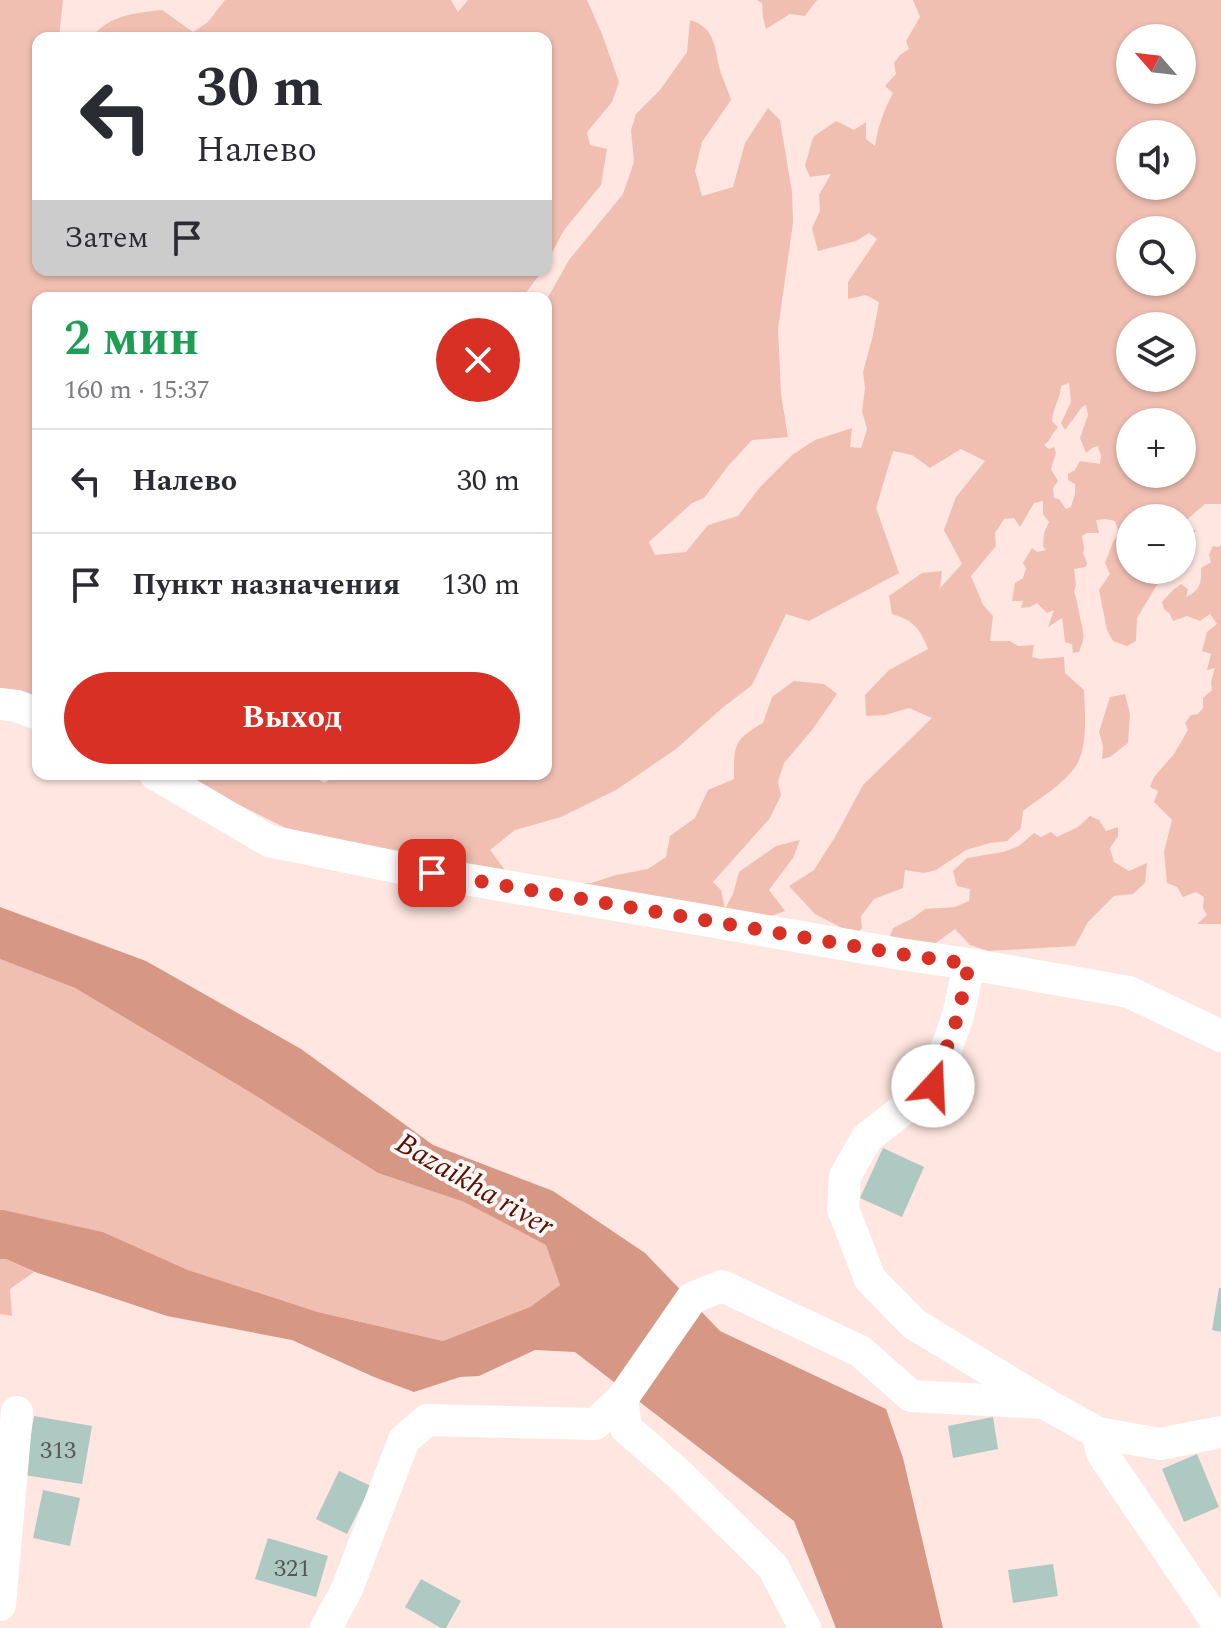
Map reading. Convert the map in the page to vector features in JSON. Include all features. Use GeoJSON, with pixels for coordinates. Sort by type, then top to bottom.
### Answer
{"type":"FeatureCollection","features":[{"type":"Feature","properties":{"kind":"street"},"geometry":{"type":"LineString","coordinates":[[0,704],[32,712]]}},
{"type":"Feature","properties":{"kind":"street"},"geometry":{"type":"LineString","coordinates":[[165,780],[269,841],[416,871],[1129,992],[1221,1036]]}},
{"type":"Feature","properties":{"kind":"street"},"geometry":{"type":"LineString","coordinates":[[969,964],[958,1016],[933,1086],[867,1138],[845,1176],[843,1209],[870,1279],[914,1324],[1098,1433],[1160,1444],[1221,1432]]}},
{"type":"Feature","properties":{"kind":"street"},"geometry":{"type":"LineString","coordinates":[[326,1628],[347,1589],[404,1440],[427,1420],[595,1424],[622,1399],[692,1298],[722,1286],[860,1351],[911,1396],[1044,1403]]}},
{"type":"Feature","properties":{"kind":"street"},"geometry":{"type":"LineString","coordinates":[[622,1399],[626,1428],[680,1475],[773,1567],[805,1628]]}},
{"type":"Feature","properties":{"kind":"street"},"geometry":{"type":"LineString","coordinates":[[0,1605],[17,1412]]}},
{"type":"Feature","properties":{"kind":"street"},"geometry":{"type":"LineString","coordinates":[[1098,1433],[1102,1453],[1221,1628]]}},
{"type":"Feature","properties":{"kind":"shaded area"},"geometry":{"type":"Polygon","coordinates":[[[0,0],[63,0],[60,32],[32,32],[32,276],[538,276],[526,292],[32,292],[32,695],[0,692],[0,0]]]}},
{"type":"Feature","properties":{"kind":"shaded area"},"geometry":{"type":"Polygon","coordinates":[[[225,0],[451,0],[458,12],[468,0],[587,0],[619,82],[612,102],[587,132],[590,145],[607,149],[601,185],[564,230],[552,253],[552,32],[193,32],[208,22],[225,0]]]}},
{"type":"Feature","properties":{"kind":"shaded area"},"geometry":{"type":"Polygon","coordinates":[[[757,0],[817,0],[805,16],[790,14],[766,29],[762,3],[757,0]]]}},
{"type":"Feature","properties":{"kind":"shaded area"},"geometry":{"type":"Polygon","coordinates":[[[913,0],[1221,0],[1221,504],[1205,504],[1196,512],[1196,504],[1116,504],[1116,524],[1106,519],[1096,520],[1099,533],[1082,536],[1086,567],[1074,569],[1074,592],[1083,636],[1079,652],[1073,653],[1072,644],[1065,642],[1062,618],[1048,627],[1054,610],[1047,613],[1037,603],[1021,608],[1023,601],[1012,601],[1015,583],[1023,578],[1026,568],[1023,563],[1032,548],[1037,552],[1046,550],[1043,547],[1044,533],[1049,522],[1043,514],[1043,501],[1034,503],[1020,527],[1014,518],[1004,519],[995,533],[996,546],[971,576],[983,605],[993,616],[990,641],[1010,641],[1018,646],[1034,645],[1032,657],[1040,659],[1064,657],[1065,673],[1084,690],[1085,729],[1080,758],[1065,779],[1023,811],[1021,828],[1007,841],[966,850],[936,870],[924,873],[905,870],[903,888],[874,899],[861,916],[862,928],[856,935],[815,914],[789,886],[814,870],[863,785],[932,718],[909,708],[885,715],[866,716],[865,695],[889,670],[928,649],[915,626],[892,614],[889,596],[922,573],[942,571],[940,588],[962,564],[944,530],[956,497],[985,461],[961,449],[930,468],[912,455],[893,451],[876,508],[899,573],[809,621],[786,614],[752,685],[676,749],[616,790],[561,817],[515,830],[490,850],[508,874],[544,883],[591,883],[648,869],[666,857],[670,836],[695,818],[708,790],[734,779],[737,745],[746,734],[763,723],[772,697],[794,681],[824,684],[837,694],[784,763],[778,782],[781,795],[770,818],[713,882],[721,890],[725,909],[739,872],[776,846],[800,840],[793,858],[769,890],[785,911],[757,921],[368,854],[286,828],[189,780],[320,780],[324,783],[329,780],[552,780],[551,292],[569,260],[623,194],[634,162],[631,130],[636,114],[660,90],[687,52],[690,20],[699,24],[712,39],[731,100],[702,142],[695,171],[702,196],[733,187],[745,143],[768,108],[780,120],[792,192],[793,223],[778,329],[781,394],[788,437],[752,440],[704,498],[692,503],[649,542],[655,555],[686,552],[708,525],[738,516],[760,487],[792,455],[815,440],[852,428],[850,447],[861,448],[867,429],[862,411],[865,388],[863,372],[879,302],[866,295],[848,299],[848,282],[877,239],[869,233],[856,241],[818,251],[812,228],[820,211],[819,195],[831,174],[810,177],[805,166],[813,137],[836,121],[854,130],[866,122],[866,139],[875,146],[893,93],[885,86],[896,74],[894,63],[909,49],[906,41],[920,17],[913,0]],[[1069,383],[1061,386],[1052,421],[1058,427],[1044,445],[1049,449],[1054,447],[1056,453],[1051,469],[1058,481],[1053,488],[1054,498],[1059,499],[1066,509],[1071,507],[1075,494],[1075,484],[1068,480],[1068,474],[1075,470],[1080,461],[1100,464],[1101,456],[1098,446],[1086,453],[1080,438],[1088,415],[1086,405],[1065,430],[1061,423],[1071,402],[1069,383]]]}},
{"type":"Feature","properties":{"kind":"shaded area"},"geometry":{"type":"Polygon","coordinates":[[[162,10],[193,32],[96,32],[114,20],[162,10]]]}},
{"type":"Feature","properties":{"kind":"shaded area"},"geometry":{"type":"Polygon","coordinates":[[[1116,538],[1116,584],[1158,584],[1137,618],[1136,641],[1127,646],[1113,641],[1107,630],[1099,590],[1110,574],[1105,563],[1116,538]]]}},
{"type":"Feature","properties":{"kind":"shaded area"},"geometry":{"type":"Polygon","coordinates":[[[1221,545],[1221,924],[1197,924],[1207,915],[1203,908],[1204,897],[1196,892],[1183,897],[1177,887],[1167,883],[1164,852],[1172,820],[1154,802],[1158,791],[1150,787],[1188,730],[1185,723],[1203,708],[1203,698],[1212,690],[1215,668],[1207,670],[1211,654],[1202,651],[1207,632],[1217,624],[1210,614],[1200,621],[1187,616],[1173,621],[1162,602],[1181,584],[1188,589],[1186,597],[1194,592],[1200,582],[1201,568],[1211,562],[1209,555],[1213,546],[1221,545]]]}},
{"type":"Feature","properties":{"kind":"shaded area"},"geometry":{"type":"Polygon","coordinates":[[[1125,694],[1130,714],[1128,743],[1110,757],[1102,759],[1103,746],[1099,732],[1110,697],[1125,694]]]}},
{"type":"Feature","properties":{"kind":"shaded area"},"geometry":{"type":"Polygon","coordinates":[[[1090,816],[1099,820],[1106,831],[1118,827],[1118,836],[1110,848],[1114,862],[1129,871],[1147,863],[1145,883],[1133,894],[1114,896],[1088,922],[1075,946],[988,951],[970,945],[955,929],[933,945],[889,940],[893,928],[925,909],[955,907],[969,901],[970,889],[957,886],[953,871],[967,858],[1003,852],[1019,846],[1034,833],[1041,837],[1051,832],[1057,837],[1078,827],[1090,816]]]}},
{"type":"Feature","properties":{"kind":"shaded area"},"geometry":{"type":"Polygon","coordinates":[[[0,959],[75,988],[378,1173],[464,1202],[547,1245],[560,1285],[530,1307],[443,1341],[318,1312],[188,1270],[103,1232],[0,1210],[0,959]]]}},
{"type":"Feature","properties":{"kind":"shaded area"},"geometry":{"type":"Polygon","coordinates":[[[0,1259],[34,1272],[10,1289],[12,1316],[0,1314],[0,1259]]]}},
{"type":"Feature","properties":{"kind":"water","name":"Bazaikha river"},"geometry":{"type":"Polygon","coordinates":[[[0,907],[146,961],[301,1049],[433,1145],[553,1191],[645,1253],[720,1331],[886,1409],[903,1458],[943,1628],[836,1628],[794,1521],[575,1352],[535,1350],[479,1376],[460,1377],[414,1392],[292,1340],[167,1316],[0,1259],[0,1210],[3,1210],[103,1232],[188,1270],[318,1312],[443,1341],[530,1307],[560,1285],[546,1245],[464,1202],[378,1173],[75,988],[0,959],[0,907]]]}},
{"type":"Feature","properties":{"kind":"building"},"geometry":{"type":"Polygon","coordinates":[[[883,1148],[924,1167],[902,1217],[860,1198],[883,1148]]]}},
{"type":"Feature","properties":{"kind":"building"},"geometry":{"type":"Polygon","coordinates":[[[1221,1288],[1221,1332],[1212,1330],[1221,1288]]]}},
{"type":"Feature","properties":{"kind":"building"},"geometry":{"type":"Polygon","coordinates":[[[34,1416],[92,1426],[82,1484],[24,1475],[34,1416]]]}},
{"type":"Feature","properties":{"kind":"building"},"geometry":{"type":"Polygon","coordinates":[[[993,1417],[998,1449],[953,1458],[948,1426],[993,1417]]]}},
{"type":"Feature","properties":{"kind":"building"},"geometry":{"type":"Polygon","coordinates":[[[1197,1454],[1219,1507],[1184,1522],[1162,1469],[1197,1454]]]}},
{"type":"Feature","properties":{"kind":"building"},"geometry":{"type":"Polygon","coordinates":[[[339,1471],[371,1486],[347,1534],[316,1519],[339,1471]]]}},
{"type":"Feature","properties":{"kind":"building"},"geometry":{"type":"Polygon","coordinates":[[[43,1490],[80,1498],[70,1546],[33,1538],[43,1490]]]}},
{"type":"Feature","properties":{"kind":"building"},"geometry":{"type":"Polygon","coordinates":[[[268,1538],[328,1556],[316,1597],[255,1579],[268,1538]]]}},
{"type":"Feature","properties":{"kind":"building"},"geometry":{"type":"Polygon","coordinates":[[[1053,1564],[1058,1596],[1013,1603],[1008,1570],[1053,1564]]]}},
{"type":"Feature","properties":{"kind":"building"},"geometry":{"type":"Polygon","coordinates":[[[421,1579],[461,1601],[446,1628],[405,1607],[421,1579]]]}},
{"type":"Feature","properties":{"kind":"route"},"geometry":{"type":"LineString","coordinates":[[432,873],[969,964],[958,1016],[933,1086]]}}]}
